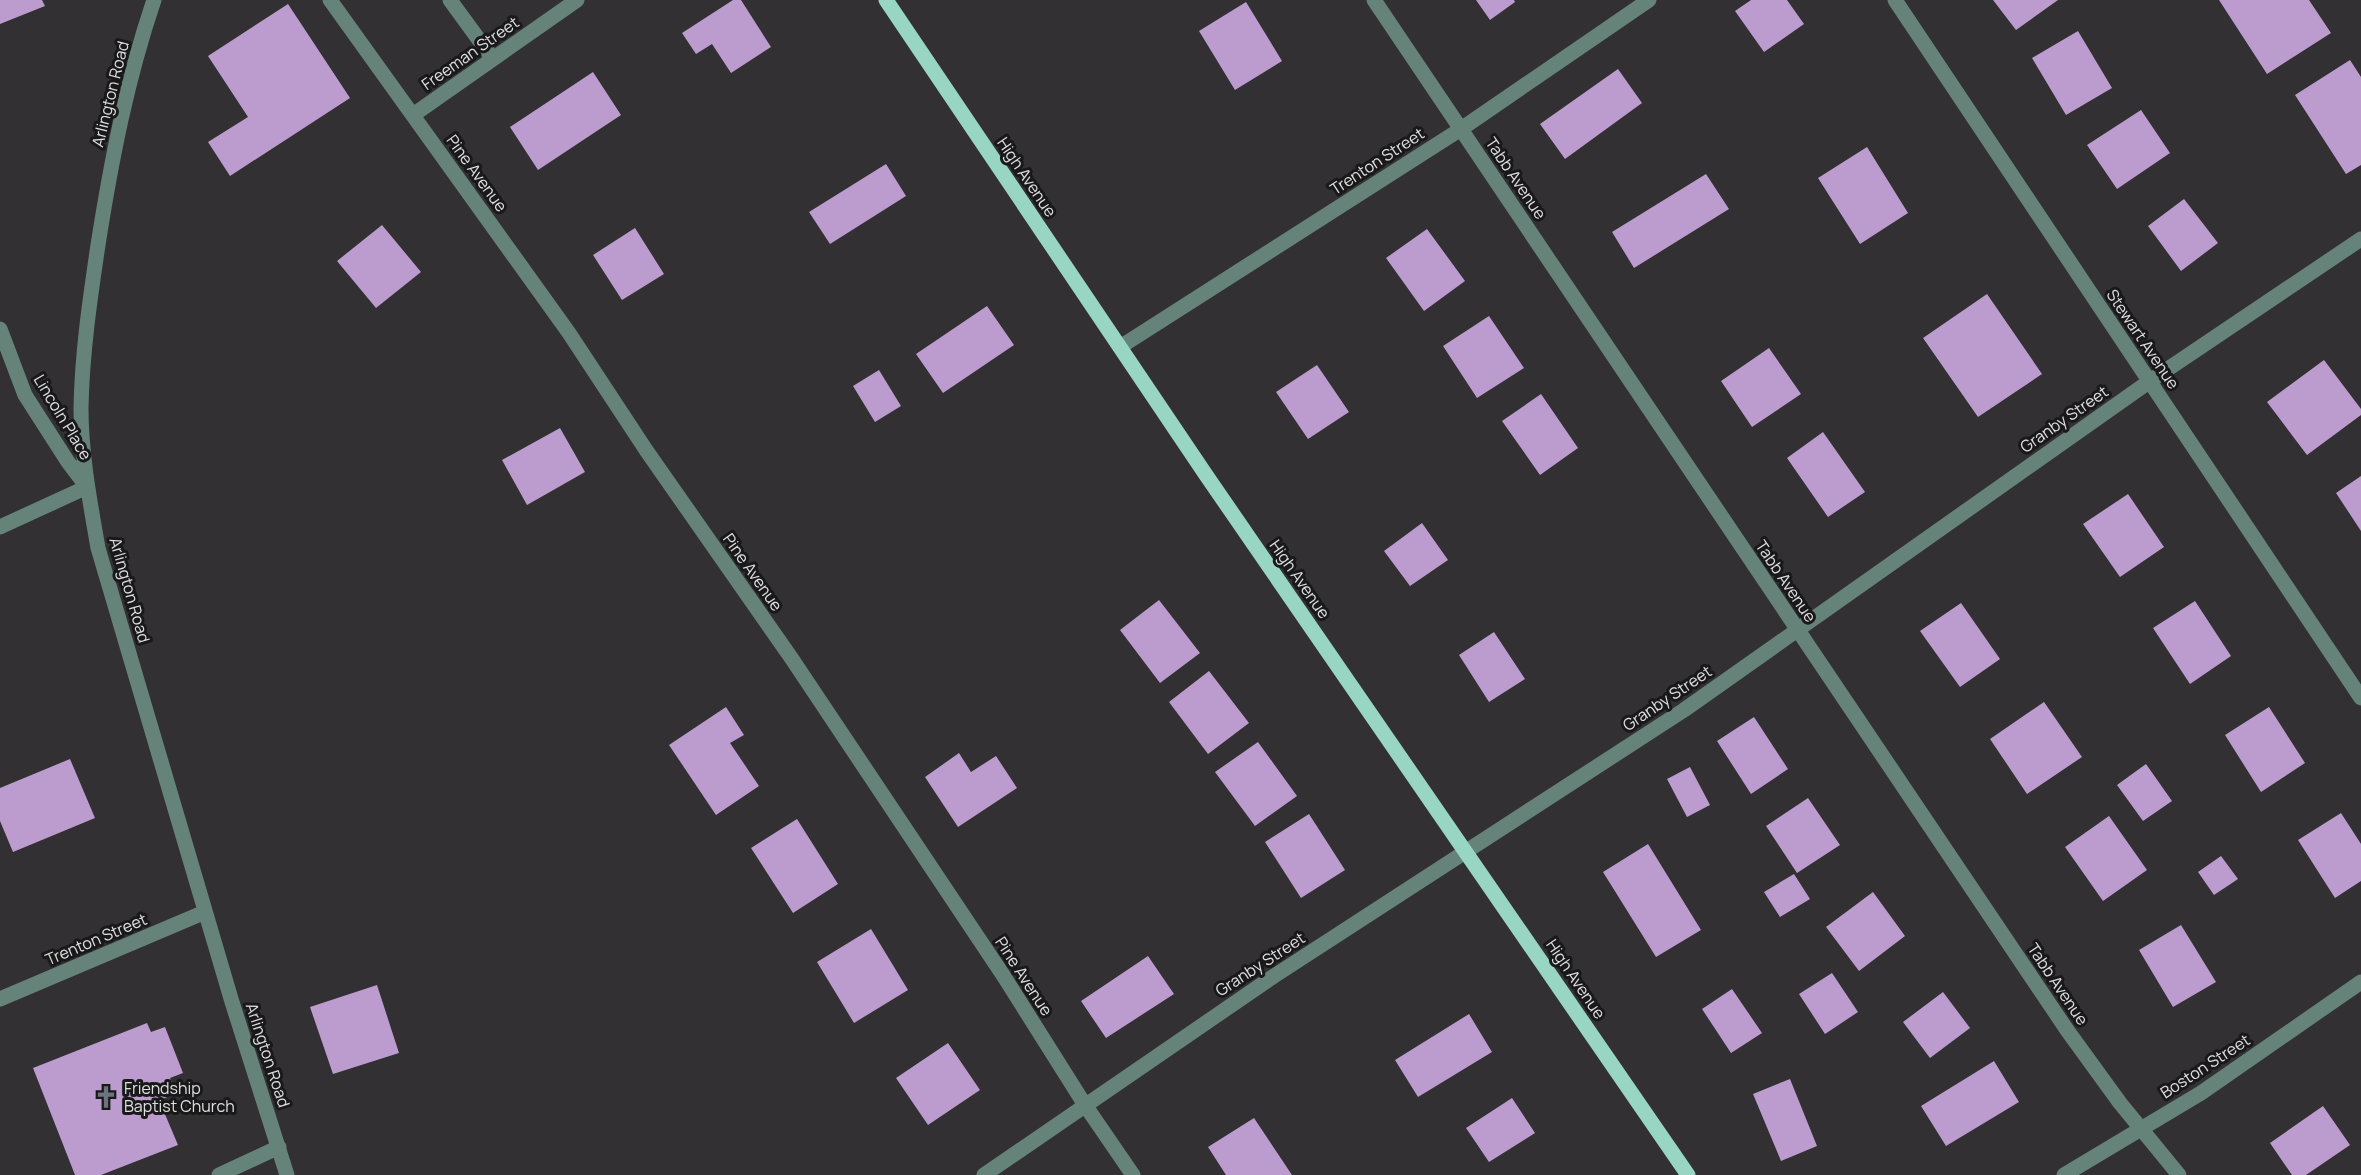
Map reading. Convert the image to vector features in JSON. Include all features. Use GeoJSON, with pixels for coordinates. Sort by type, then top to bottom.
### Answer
{"type":"FeatureCollection","features":[{"type":"Feature","properties":{"kind":"main road","name":"High Avenue"},"geometry":{"type":"LineString","coordinates":[[886,0],[1206,475],[1468,852],[1688,1175]]}},
{"type":"Feature","properties":{"kind":"street","name":"Arlington Road"},"geometry":{"type":"LineString","coordinates":[[154,0],[138,52],[110,168],[85,332],[81,410],[87,487],[98,548],[205,912],[287,1175]]}},
{"type":"Feature","properties":{"kind":"street","name":"Pine Avenue"},"geometry":{"type":"LineString","coordinates":[[330,0],[569,333],[645,450],[792,659],[1003,975],[1085,1105],[1133,1175]]}},
{"type":"Feature","properties":{"kind":"street"},"geometry":{"type":"LineString","coordinates":[[450,0],[493,59]]}},
{"type":"Feature","properties":{"kind":"street","name":"Freeman Street"},"geometry":{"type":"LineString","coordinates":[[413,115],[577,0]]}},
{"type":"Feature","properties":{"kind":"street","name":"Tabb Avenue"},"geometry":{"type":"LineString","coordinates":[[1374,0],[2067,1030],[2120,1103],[2179,1175]]}},
{"type":"Feature","properties":{"kind":"street","name":"Trenton Street"},"geometry":{"type":"LineString","coordinates":[[1120,347],[1461,129],[1649,0]]}},
{"type":"Feature","properties":{"kind":"street","name":"Stewart Avenue"},"geometry":{"type":"LineString","coordinates":[[1895,0],[2361,698]]}},
{"type":"Feature","properties":{"kind":"street","name":"Granby Street"},"geometry":{"type":"LineString","coordinates":[[984,1175],[1274,976],[1684,710],[2151,381],[2361,239]]}},
{"type":"Feature","properties":{"kind":"street","name":"Lincoln Place"},"geometry":{"type":"LineString","coordinates":[[0,329],[26,395],[68,462],[87,487]]}},
{"type":"Feature","properties":{"kind":"street"},"geometry":{"type":"LineString","coordinates":[[0,528],[87,487]]}},
{"type":"Feature","properties":{"kind":"street","name":"Trenton Street"},"geometry":{"type":"LineString","coordinates":[[0,999],[205,912]]}},
{"type":"Feature","properties":{"kind":"street","name":"Boston Street"},"geometry":{"type":"LineString","coordinates":[[2064,1175],[2201,1093],[2361,982]]}},
{"type":"Feature","properties":{"kind":"street"},"geometry":{"type":"LineString","coordinates":[[219,1175],[279,1147]]}},
{"type":"Feature","properties":{"kind":"building"},"geometry":{"type":"Polygon","coordinates":[[[0,0],[42,0],[45,6],[0,24],[0,0]]]}},
{"type":"Feature","properties":{"kind":"building"},"geometry":{"type":"Polygon","coordinates":[[[733,0],[741,0],[771,47],[731,73],[712,44],[696,54],[682,33],[733,0]]]}},
{"type":"Feature","properties":{"kind":"building"},"geometry":{"type":"Polygon","coordinates":[[[1476,0],[1514,0],[1515,2],[1490,20],[1476,0]]]}},
{"type":"Feature","properties":{"kind":"building"},"geometry":{"type":"Polygon","coordinates":[[[1751,0],[1787,0],[1804,24],[1764,52],[1735,11],[1751,0]]]}},
{"type":"Feature","properties":{"kind":"building"},"geometry":{"type":"Polygon","coordinates":[[[1993,0],[2058,0],[2016,30],[1993,0]]]}},
{"type":"Feature","properties":{"kind":"building"},"geometry":{"type":"Polygon","coordinates":[[[2219,0],[2309,0],[2331,33],[2267,74],[2219,0]]]}},
{"type":"Feature","properties":{"kind":"building"},"geometry":{"type":"Polygon","coordinates":[[[1246,2],[1282,61],[1235,90],[1199,31],[1246,2]]]}},
{"type":"Feature","properties":{"kind":"building"},"geometry":{"type":"Polygon","coordinates":[[[288,4],[350,98],[230,176],[208,142],[248,117],[208,56],[288,4]]]}},
{"type":"Feature","properties":{"kind":"building"},"geometry":{"type":"Polygon","coordinates":[[[2078,31],[2112,88],[2066,115],[2032,58],[2078,31]]]}},
{"type":"Feature","properties":{"kind":"building"},"geometry":{"type":"Polygon","coordinates":[[[2350,60],[2361,77],[2361,165],[2346,174],[2295,95],[2350,60]]]}},
{"type":"Feature","properties":{"kind":"building"},"geometry":{"type":"Polygon","coordinates":[[[1618,69],[1642,103],[1565,159],[1540,124],[1618,69]]]}},
{"type":"Feature","properties":{"kind":"building"},"geometry":{"type":"Polygon","coordinates":[[[593,72],[621,115],[538,170],[510,127],[593,72]]]}},
{"type":"Feature","properties":{"kind":"building"},"geometry":{"type":"Polygon","coordinates":[[[2141,110],[2170,153],[2117,189],[2087,145],[2141,110]]]}},
{"type":"Feature","properties":{"kind":"building"},"geometry":{"type":"Polygon","coordinates":[[[1867,147],[1908,213],[1860,244],[1818,178],[1867,147]]]}},
{"type":"Feature","properties":{"kind":"building"},"geometry":{"type":"Polygon","coordinates":[[[886,164],[906,196],[830,244],[809,212],[886,164]]]}},
{"type":"Feature","properties":{"kind":"building"},"geometry":{"type":"Polygon","coordinates":[[[1706,174],[1729,209],[1634,268],[1612,232],[1706,174]]]}},
{"type":"Feature","properties":{"kind":"building"},"geometry":{"type":"Polygon","coordinates":[[[2184,199],[2218,243],[2181,271],[2148,226],[2184,199]]]}},
{"type":"Feature","properties":{"kind":"building"},"geometry":{"type":"Polygon","coordinates":[[[382,225],[421,272],[376,308],[337,261],[382,225]]]}},
{"type":"Feature","properties":{"kind":"building"},"geometry":{"type":"Polygon","coordinates":[[[635,228],[664,274],[622,300],[593,255],[635,228]]]}},
{"type":"Feature","properties":{"kind":"building"},"geometry":{"type":"Polygon","coordinates":[[[1427,229],[1465,281],[1424,311],[1386,258],[1427,229]]]}},
{"type":"Feature","properties":{"kind":"building"},"geometry":{"type":"Polygon","coordinates":[[[1987,294],[2042,374],[1978,417],[1923,338],[1987,294]]]}},
{"type":"Feature","properties":{"kind":"building"},"geometry":{"type":"Polygon","coordinates":[[[987,306],[1014,345],[943,393],[916,354],[987,306]]]}},
{"type":"Feature","properties":{"kind":"building"},"geometry":{"type":"Polygon","coordinates":[[[1489,316],[1524,368],[1477,398],[1443,346],[1489,316]]]}},
{"type":"Feature","properties":{"kind":"building"},"geometry":{"type":"Polygon","coordinates":[[[1769,348],[1801,394],[1752,427],[1721,381],[1769,348]]]}},
{"type":"Feature","properties":{"kind":"building"},"geometry":{"type":"Polygon","coordinates":[[[2324,360],[2361,409],[2361,415],[2307,455],[2267,402],[2324,360]]]}},
{"type":"Feature","properties":{"kind":"building"},"geometry":{"type":"Polygon","coordinates":[[[1317,365],[1349,412],[1308,439],[1276,392],[1317,365]]]}},
{"type":"Feature","properties":{"kind":"building"},"geometry":{"type":"Polygon","coordinates":[[[879,370],[901,406],[875,422],[853,386],[879,370]]]}},
{"type":"Feature","properties":{"kind":"building"},"geometry":{"type":"Polygon","coordinates":[[[1541,394],[1578,448],[1540,475],[1502,421],[1541,394]]]}},
{"type":"Feature","properties":{"kind":"building"},"geometry":{"type":"Polygon","coordinates":[[[560,428],[585,472],[527,505],[502,460],[560,428]]]}},
{"type":"Feature","properties":{"kind":"building"},"geometry":{"type":"Polygon","coordinates":[[[1823,432],[1865,492],[1828,517],[1787,458],[1823,432]]]}},
{"type":"Feature","properties":{"kind":"building"},"geometry":{"type":"Polygon","coordinates":[[[2361,476],[2361,531],[2336,493],[2361,476]]]}},
{"type":"Feature","properties":{"kind":"building"},"geometry":{"type":"Polygon","coordinates":[[[2128,494],[2164,547],[2120,577],[2083,524],[2128,494]]]}},
{"type":"Feature","properties":{"kind":"building"},"geometry":{"type":"Polygon","coordinates":[[[1422,523],[1448,560],[1410,586],[1384,551],[1422,523]]]}},
{"type":"Feature","properties":{"kind":"building"},"geometry":{"type":"Polygon","coordinates":[[[1159,600],[1200,653],[1160,683],[1120,630],[1159,600]]]}},
{"type":"Feature","properties":{"kind":"building"},"geometry":{"type":"Polygon","coordinates":[[[2195,601],[2231,656],[2190,684],[2153,628],[2195,601]]]}},
{"type":"Feature","properties":{"kind":"building"},"geometry":{"type":"Polygon","coordinates":[[[1961,603],[2000,659],[1960,687],[1920,631],[1961,603]]]}},
{"type":"Feature","properties":{"kind":"building"},"geometry":{"type":"Polygon","coordinates":[[[1494,632],[1525,679],[1489,702],[1459,655],[1494,632]]]}},
{"type":"Feature","properties":{"kind":"building"},"geometry":{"type":"Polygon","coordinates":[[[1209,671],[1249,723],[1208,754],[1169,702],[1209,671]]]}},
{"type":"Feature","properties":{"kind":"building"},"geometry":{"type":"Polygon","coordinates":[[[2044,702],[2082,757],[2027,794],[1990,739],[2044,702]]]}},
{"type":"Feature","properties":{"kind":"building"},"geometry":{"type":"Polygon","coordinates":[[[726,707],[744,735],[730,743],[759,786],[716,815],[669,745],[726,707]]]}},
{"type":"Feature","properties":{"kind":"building"},"geometry":{"type":"Polygon","coordinates":[[[2269,707],[2305,763],[2261,792],[2225,735],[2269,707]]]}},
{"type":"Feature","properties":{"kind":"building"},"geometry":{"type":"Polygon","coordinates":[[[1754,717],[1788,769],[1751,794],[1717,741],[1754,717]]]}},
{"type":"Feature","properties":{"kind":"building"},"geometry":{"type":"Polygon","coordinates":[[[1258,742],[1297,796],[1255,826],[1215,772],[1258,742]]]}},
{"type":"Feature","properties":{"kind":"building"},"geometry":{"type":"Polygon","coordinates":[[[959,753],[971,772],[996,756],[1017,788],[958,827],[925,777],[959,753]]]}},
{"type":"Feature","properties":{"kind":"building"},"geometry":{"type":"Polygon","coordinates":[[[70,759],[95,818],[13,852],[0,821],[0,788],[70,759]]]}},
{"type":"Feature","properties":{"kind":"building"},"geometry":{"type":"Polygon","coordinates":[[[2146,764],[2172,801],[2143,821],[2117,785],[2146,764]]]}},
{"type":"Feature","properties":{"kind":"building"},"geometry":{"type":"Polygon","coordinates":[[[1690,767],[1710,805],[1687,817],[1667,779],[1690,767]]]}},
{"type":"Feature","properties":{"kind":"building"},"geometry":{"type":"Polygon","coordinates":[[[1808,798],[1840,845],[1797,873],[1766,826],[1808,798]]]}},
{"type":"Feature","properties":{"kind":"building"},"geometry":{"type":"Polygon","coordinates":[[[2341,813],[2361,844],[2361,881],[2335,898],[2298,840],[2341,813]]]}},
{"type":"Feature","properties":{"kind":"building"},"geometry":{"type":"Polygon","coordinates":[[[1309,814],[1345,870],[1301,898],[1265,842],[1309,814]]]}},
{"type":"Feature","properties":{"kind":"building"},"geometry":{"type":"Polygon","coordinates":[[[2109,816],[2147,870],[2103,901],[2065,847],[2109,816]]]}},
{"type":"Feature","properties":{"kind":"building"},"geometry":{"type":"Polygon","coordinates":[[[797,819],[838,884],[793,913],[751,848],[797,819]]]}},
{"type":"Feature","properties":{"kind":"building"},"geometry":{"type":"Polygon","coordinates":[[[1648,844],[1701,930],[1656,957],[1603,872],[1648,844]]]}},
{"type":"Feature","properties":{"kind":"building"},"geometry":{"type":"Polygon","coordinates":[[[2221,856],[2238,879],[2214,895],[2198,872],[2221,856]]]}},
{"type":"Feature","properties":{"kind":"building"},"geometry":{"type":"Polygon","coordinates":[[[1794,874],[1810,899],[1780,917],[1764,892],[1794,874]]]}},
{"type":"Feature","properties":{"kind":"building"},"geometry":{"type":"Polygon","coordinates":[[[1873,892],[1905,936],[1859,971],[1826,927],[1873,892]]]}},
{"type":"Feature","properties":{"kind":"building"},"geometry":{"type":"Polygon","coordinates":[[[2181,925],[2216,982],[2173,1007],[2139,950],[2181,925]]]}},
{"type":"Feature","properties":{"kind":"building"},"geometry":{"type":"Polygon","coordinates":[[[871,929],[908,990],[854,1023],[817,962],[871,929]]]}},
{"type":"Feature","properties":{"kind":"building"},"geometry":{"type":"Polygon","coordinates":[[[1148,956],[1174,994],[1106,1038],[1081,1001],[1148,956]]]}},
{"type":"Feature","properties":{"kind":"building"},"geometry":{"type":"Polygon","coordinates":[[[1832,973],[1858,1012],[1825,1034],[1799,994],[1832,973]]]}},
{"type":"Feature","properties":{"kind":"building"},"geometry":{"type":"Polygon","coordinates":[[[377,985],[399,1053],[333,1074],[310,1007],[377,985]]]}},
{"type":"Feature","properties":{"kind":"building"},"geometry":{"type":"Polygon","coordinates":[[[1732,989],[1762,1033],[1731,1053],[1702,1009],[1732,989]]]}},
{"type":"Feature","properties":{"kind":"building"},"geometry":{"type":"Polygon","coordinates":[[[1943,992],[1970,1028],[1930,1058],[1903,1022],[1943,992]]]}},
{"type":"Feature","properties":{"kind":"building"},"geometry":{"type":"Polygon","coordinates":[[[1469,1014],[1492,1052],[1418,1097],[1395,1060],[1469,1014]]]}},
{"type":"Feature","properties":{"kind":"building","name":"Friendship Baptist Church"},"geometry":{"type":"Polygon","coordinates":[[[147,1023],[151,1032],[165,1027],[183,1073],[170,1078],[176,1094],[159,1100],[178,1145],[101,1175],[75,1175],[33,1068],[147,1023]]]}},
{"type":"Feature","properties":{"kind":"building"},"geometry":{"type":"Polygon","coordinates":[[[948,1043],[980,1090],[928,1125],[896,1078],[948,1043]]]}},
{"type":"Feature","properties":{"kind":"building"},"geometry":{"type":"Polygon","coordinates":[[[1994,1061],[2019,1102],[1946,1146],[1921,1106],[1994,1061]]]}},
{"type":"Feature","properties":{"kind":"building"},"geometry":{"type":"Polygon","coordinates":[[[1790,1079],[1817,1146],[1781,1161],[1753,1094],[1790,1079]]]}},
{"type":"Feature","properties":{"kind":"building"},"geometry":{"type":"Polygon","coordinates":[[[1512,1098],[1535,1133],[1489,1162],[1466,1128],[1512,1098]]]}},
{"type":"Feature","properties":{"kind":"building"},"geometry":{"type":"Polygon","coordinates":[[[2323,1106],[2350,1145],[2306,1175],[2292,1175],[2270,1143],[2323,1106]]]}},
{"type":"Feature","properties":{"kind":"building"},"geometry":{"type":"Polygon","coordinates":[[[1254,1118],[1292,1175],[1226,1175],[1208,1147],[1254,1118]]]}},
{"type":"Feature","properties":{"kind":"place","name":"Friendship Baptist Church"},"geometry":{"type":"Point","coordinates":[106,1097]}}]}
